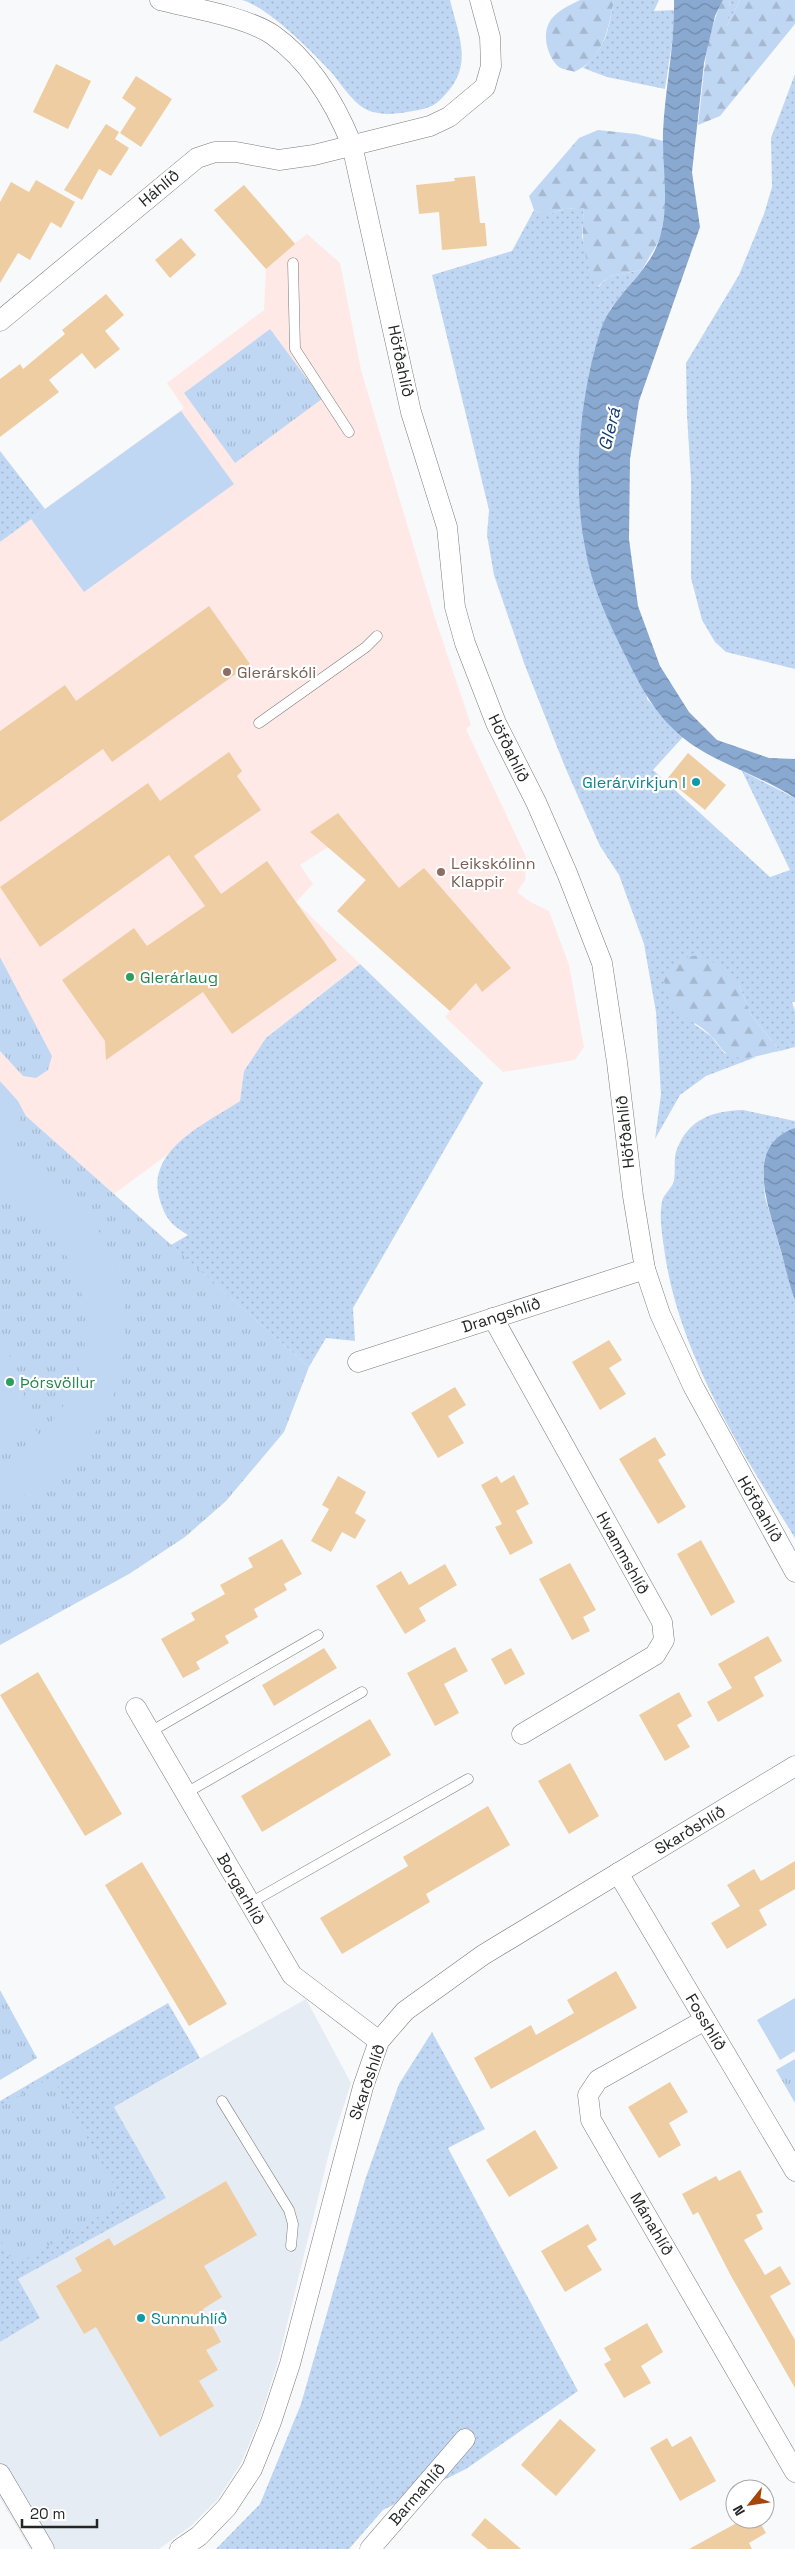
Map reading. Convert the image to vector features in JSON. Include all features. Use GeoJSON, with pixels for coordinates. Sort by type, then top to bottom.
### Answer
{"type":"FeatureCollection","features":[{"type":"Feature","properties":{"kind":"street","name":"Höfðahlíð"},"geometry":{"type":"LineString","coordinates":[[160,0],[229,17],[272,35],[308,68],[338,109],[352,145],[411,412],[447,527],[455,607],[465,643],[496,723],[536,802],[567,873],[602,963],[617,1062],[633,1196],[645,1269],[660,1314],[693,1386],[795,1572]]}},
{"type":"Feature","properties":{"kind":"street","name":"Háhlíð"},"geometry":{"type":"LineString","coordinates":[[0,321],[197,158],[215,152],[236,152],[279,160],[314,155],[430,126],[449,117],[484,87],[491,66],[490,37],[480,0]]}},
{"type":"Feature","properties":{"kind":"street","name":"Drangshlíð"},"geometry":{"type":"LineString","coordinates":[[358,1362],[645,1269]]}},
{"type":"Feature","properties":{"kind":"street","name":"Hvammshlíð"},"geometry":{"type":"LineString","coordinates":[[493,1318],[662,1622],[664,1640],[656,1655],[522,1734]]}},
{"type":"Feature","properties":{"kind":"street","name":"Borgarhlíð"},"geometry":{"type":"LineString","coordinates":[[136,1708],[292,1976],[379,2041]]}},
{"type":"Feature","properties":{"kind":"street","name":"Skarðshlíð"},"geometry":{"type":"LineString","coordinates":[[180,2549],[199,2536],[227,2507],[252,2469],[271,2422],[290,2364],[363,2087],[379,2041],[406,2011],[433,1989],[483,1955],[795,1766]]}},
{"type":"Feature","properties":{"kind":"street","name":"Fosshlíð"},"geometry":{"type":"LineString","coordinates":[[618,1873],[795,2171]]}},
{"type":"Feature","properties":{"kind":"street","name":"Mánahlíð"},"geometry":{"type":"LineString","coordinates":[[705,2020],[598,2080],[588,2095],[591,2120],[795,2472]]}},
{"type":"Feature","properties":{"kind":"street","name":"Barmahlíð"},"geometry":{"type":"LineString","coordinates":[[370,2549],[464,2439]]}},
{"type":"Feature","properties":{"kind":"street"},"geometry":{"type":"LineString","coordinates":[[0,2474],[44,2549]]}},
{"type":"Feature","properties":{"kind":"lane"},"geometry":{"type":"LineString","coordinates":[[293,263],[295,348],[349,432]]}},
{"type":"Feature","properties":{"kind":"lane"},"geometry":{"type":"LineString","coordinates":[[259,723],[366,647],[377,636]]}},
{"type":"Feature","properties":{"kind":"lane"},"geometry":{"type":"LineString","coordinates":[[150,1732],[318,1635]]}},
{"type":"Feature","properties":{"kind":"lane"},"geometry":{"type":"LineString","coordinates":[[186,1793],[362,1692]]}},
{"type":"Feature","properties":{"kind":"lane"},"geometry":{"type":"LineString","coordinates":[[250,1903],[468,1779]]}},
{"type":"Feature","properties":{"kind":"lane"},"geometry":{"type":"LineString","coordinates":[[222,2101],[290,2210],[293,2224],[291,2246]]}},
{"type":"Feature","properties":{"kind":"shaded area","name":"Glerárskóli"},"geometry":{"type":"Polygon","coordinates":[[[244,185],[295,243],[307,234],[340,263],[361,370],[435,618],[471,725],[466,729],[526,857],[525,880],[517,892],[530,902],[549,911],[569,965],[584,1047],[575,1060],[503,1072],[445,1017],[450,1011],[337,911],[365,880],[328,847],[300,865],[313,884],[296,902],[360,964],[297,1013],[244,1071],[240,1101],[114,1194],[26,1116],[18,1101],[0,1081],[0,542],[184,408],[167,383],[264,310],[266,269],[214,210],[244,185]]]}},
{"type":"Feature","properties":{"kind":"shaded area","name":"Sunnuhlíð"},"geometry":{"type":"Polygon","coordinates":[[[306,1999],[351,2083],[331,2145],[278,2361],[260,2418],[241,2463],[218,2499],[191,2526],[159,2549],[30,2549],[0,2498],[0,2342],[40,2318],[18,2279],[166,2198],[114,2107],[306,1999]]]}},
{"type":"Feature","properties":{"kind":"green space"},"geometry":{"type":"Polygon","coordinates":[[[242,0],[450,0],[458,28],[462,54],[461,65],[450,89],[436,104],[416,111],[395,114],[382,114],[366,110],[349,95],[312,52],[289,31],[264,11],[242,0]]]}},
{"type":"Feature","properties":{"kind":"green space"},"geometry":{"type":"Polygon","coordinates":[[[580,0],[614,0],[607,32],[598,51],[584,66],[574,72],[561,68],[555,63],[549,53],[546,34],[549,23],[555,15],[580,0]]]}},
{"type":"Feature","properties":{"kind":"green space"},"geometry":{"type":"Polygon","coordinates":[[[614,0],[659,0],[654,11],[674,10],[674,29],[665,89],[607,77],[583,68],[602,45],[608,29],[614,0]]]}},
{"type":"Feature","properties":{"kind":"green space"},"geometry":{"type":"Polygon","coordinates":[[[723,0],[730,0],[727,26],[740,0],[795,0],[795,24],[720,116],[698,125],[708,46],[716,15],[723,0]]]}},
{"type":"Feature","properties":{"kind":"green space"},"geometry":{"type":"Polygon","coordinates":[[[730,0],[740,0],[726,28],[730,0]]]}},
{"type":"Feature","properties":{"kind":"green space"},"geometry":{"type":"Polygon","coordinates":[[[795,74],[795,669],[726,652],[715,642],[702,620],[691,578],[691,480],[686,363],[739,275],[764,214],[772,187],[771,138],[795,74]]]}},
{"type":"Feature","properties":{"kind":"green space"},"geometry":{"type":"Polygon","coordinates":[[[598,130],[636,134],[663,141],[667,200],[660,239],[642,270],[610,276],[597,287],[584,249],[584,208],[566,209],[551,214],[544,214],[534,210],[529,196],[579,138],[598,130]]]}},
{"type":"Feature","properties":{"kind":"green space"},"geometry":{"type":"Polygon","coordinates":[[[584,208],[582,237],[598,287],[610,276],[642,270],[611,308],[602,327],[647,699],[683,737],[653,770],[770,877],[790,870],[742,771],[795,798],[795,1002],[792,1002],[795,1011],[795,1047],[780,1051],[751,1015],[739,985],[694,1024],[711,1036],[724,1053],[744,1058],[756,1057],[706,1076],[680,1095],[655,1139],[661,1094],[656,1012],[644,944],[619,875],[600,846],[565,767],[524,663],[494,575],[487,535],[489,510],[432,275],[512,251],[534,210],[546,214],[564,209],[584,208]]]}},
{"type":"Feature","properties":{"kind":"green space"},"geometry":{"type":"Polygon","coordinates":[[[270,329],[322,399],[235,463],[184,393],[270,329]]]}},
{"type":"Feature","properties":{"kind":"green space"},"geometry":{"type":"Polygon","coordinates":[[[181,411],[234,484],[84,592],[31,519],[181,411]]]}},
{"type":"Feature","properties":{"kind":"green space"},"geometry":{"type":"Polygon","coordinates":[[[0,451],[45,509],[0,542],[0,451]]]}},
{"type":"Feature","properties":{"kind":"green space"},"geometry":{"type":"Polygon","coordinates":[[[702,955],[725,970],[739,985],[751,1015],[780,1051],[746,1058],[730,1056],[708,1033],[675,1008],[669,998],[664,980],[679,961],[688,957],[702,955]]]}},
{"type":"Feature","properties":{"kind":"green space"},"geometry":{"type":"Polygon","coordinates":[[[0,957],[52,1056],[48,1070],[36,1078],[23,1076],[0,1051],[0,957]]]}},
{"type":"Feature","properties":{"kind":"green space"},"geometry":{"type":"Polygon","coordinates":[[[360,964],[483,1083],[353,1308],[355,1341],[326,1338],[309,1367],[171,1245],[188,1235],[172,1224],[166,1215],[159,1197],[158,1180],[162,1165],[171,1151],[183,1139],[240,1101],[244,1071],[266,1038],[360,964]]]}},
{"type":"Feature","properties":{"kind":"green space"},"geometry":{"type":"Polygon","coordinates":[[[0,1081],[18,1101],[26,1116],[309,1367],[284,1432],[226,1501],[185,1537],[129,1574],[0,1645],[0,1081]]]}},
{"type":"Feature","properties":{"kind":"green space"},"geometry":{"type":"Polygon","coordinates":[[[12,1100],[27,1135],[0,1145],[0,1104],[12,1100]]]}},
{"type":"Feature","properties":{"kind":"green space"},"geometry":{"type":"Polygon","coordinates":[[[743,1110],[795,1121],[795,1128],[776,1141],[765,1158],[763,1172],[765,1197],[795,1300],[795,1538],[733,1435],[697,1362],[671,1287],[664,1248],[662,1202],[673,1183],[676,1153],[682,1139],[688,1130],[703,1119],[721,1112],[743,1110]]]}},
{"type":"Feature","properties":{"kind":"green space"},"geometry":{"type":"Polygon","coordinates":[[[0,1150],[22,1158],[42,1170],[61,1186],[78,1202],[102,1236],[117,1273],[124,1313],[124,1352],[115,1391],[99,1427],[74,1460],[37,1490],[0,1504],[0,1464],[29,1445],[52,1422],[69,1395],[81,1366],[85,1334],[83,1303],[74,1271],[57,1241],[32,1213],[17,1201],[0,1193],[0,1150]]]}},
{"type":"Feature","properties":{"kind":"green space","name":"Þórsvöllur"},"geometry":{"type":"Polygon","coordinates":[[[0,1329],[38,1435],[0,1448],[0,1329]]]}},
{"type":"Feature","properties":{"kind":"green space"},"geometry":{"type":"Polygon","coordinates":[[[0,1990],[37,2058],[0,2080],[0,1990]]]}},
{"type":"Feature","properties":{"kind":"green space"},"geometry":{"type":"Polygon","coordinates":[[[795,1998],[795,2051],[780,2060],[757,2020],[795,1998]]]}},
{"type":"Feature","properties":{"kind":"green space"},"geometry":{"type":"Polygon","coordinates":[[[168,2003],[200,2058],[114,2107],[166,2198],[18,2279],[40,2318],[0,2342],[0,2101],[168,2003]]]}},
{"type":"Feature","properties":{"kind":"green space"},"geometry":{"type":"Polygon","coordinates":[[[432,2032],[485,2129],[448,2148],[578,2391],[466,2469],[383,2510],[349,2549],[216,2549],[260,2504],[301,2404],[365,2180],[399,2084],[432,2032]]]}},
{"type":"Feature","properties":{"kind":"green space"},"geometry":{"type":"Polygon","coordinates":[[[795,2059],[795,2103],[776,2070],[795,2059]]]}},
{"type":"Feature","properties":{"kind":"green space"},"geometry":{"type":"Polygon","coordinates":[[[52,2077],[124,2202],[15,2265],[0,2239],[0,2107],[52,2077]]]}},
{"type":"Feature","properties":{"kind":"water","name":"Glerá"},"geometry":{"type":"Polygon","coordinates":[[[674,0],[723,0],[715,16],[704,63],[692,172],[700,227],[639,401],[630,459],[629,539],[638,606],[660,666],[689,712],[717,740],[769,758],[795,759],[795,798],[694,746],[672,728],[655,709],[631,667],[601,602],[591,575],[581,521],[579,494],[580,437],[583,409],[594,354],[607,316],[648,262],[655,250],[663,224],[665,198],[663,132],[673,33],[674,0]]]}},
{"type":"Feature","properties":{"kind":"water"},"geometry":{"type":"Polygon","coordinates":[[[795,1128],[795,1300],[769,1211],[764,1177],[765,1162],[769,1148],[779,1136],[795,1128]]]}},
{"type":"Feature","properties":{"kind":"building"},"geometry":{"type":"Polygon","coordinates":[[[56,64],[91,81],[68,129],[33,112],[56,64]]]}},
{"type":"Feature","properties":{"kind":"building"},"geometry":{"type":"Polygon","coordinates":[[[136,76],[172,99],[141,147],[120,133],[136,108],[122,98],[136,76]]]}},
{"type":"Feature","properties":{"kind":"building"},"geometry":{"type":"Polygon","coordinates":[[[106,124],[119,132],[115,139],[129,148],[111,176],[99,169],[82,200],[64,190],[106,124]]]}},
{"type":"Feature","properties":{"kind":"building"},"geometry":{"type":"Polygon","coordinates":[[[475,176],[480,223],[485,223],[487,246],[442,250],[439,212],[419,214],[416,185],[455,181],[454,178],[475,176]]]}},
{"type":"Feature","properties":{"kind":"building"},"geometry":{"type":"Polygon","coordinates":[[[36,180],[75,202],[61,228],[51,222],[30,260],[18,253],[0,283],[0,202],[11,182],[29,192],[36,180]]]}},
{"type":"Feature","properties":{"kind":"building"},"geometry":{"type":"Polygon","coordinates":[[[244,185],[295,244],[266,269],[214,210],[244,185]]]}},
{"type":"Feature","properties":{"kind":"building"},"geometry":{"type":"Polygon","coordinates":[[[181,238],[196,255],[170,278],[155,260],[181,238]]]}},
{"type":"Feature","properties":{"kind":"building"},"geometry":{"type":"Polygon","coordinates":[[[106,294],[124,315],[105,331],[120,349],[95,369],[82,353],[49,380],[59,392],[0,437],[0,379],[20,364],[23,369],[65,334],[62,330],[106,294]]]}},
{"type":"Feature","properties":{"kind":"building"},"geometry":{"type":"Polygon","coordinates":[[[209,606],[250,664],[112,762],[103,749],[0,822],[0,731],[65,685],[76,701],[209,606]]]}},
{"type":"Feature","properties":{"kind":"building"},"geometry":{"type":"Polygon","coordinates":[[[229,752],[242,771],[237,776],[261,810],[194,856],[221,894],[267,861],[337,960],[232,1034],[203,992],[106,1060],[105,1041],[62,980],[134,928],[147,946],[205,906],[169,855],[40,947],[0,887],[148,783],[160,801],[229,752]]]}},
{"type":"Feature","properties":{"kind":"building","name":"Glerárvirkjun I"},"geometry":{"type":"Polygon","coordinates":[[[688,753],[726,785],[705,810],[667,779],[688,753]]]}},
{"type":"Feature","properties":{"kind":"building"},"geometry":{"type":"Polygon","coordinates":[[[338,813],[399,888],[424,868],[511,968],[482,992],[476,983],[450,1011],[337,911],[366,880],[310,832],[338,813]]]}},
{"type":"Feature","properties":{"kind":"building"},"geometry":{"type":"Polygon","coordinates":[[[609,1340],[622,1360],[609,1368],[626,1394],[600,1410],[572,1362],[609,1340]]]}},
{"type":"Feature","properties":{"kind":"building"},"geometry":{"type":"Polygon","coordinates":[[[455,1387],[466,1405],[448,1416],[464,1443],[438,1458],[411,1413],[455,1387]]]}},
{"type":"Feature","properties":{"kind":"building"},"geometry":{"type":"Polygon","coordinates":[[[655,1437],[666,1455],[658,1460],[686,1507],[658,1524],[619,1459],[655,1437]]]}},
{"type":"Feature","properties":{"kind":"building"},"geometry":{"type":"Polygon","coordinates":[[[514,1475],[529,1504],[516,1511],[533,1543],[510,1555],[495,1527],[502,1524],[481,1485],[497,1476],[501,1483],[514,1475]]]}},
{"type":"Feature","properties":{"kind":"building"},"geometry":{"type":"Polygon","coordinates":[[[338,1476],[366,1492],[355,1513],[366,1520],[355,1539],[342,1532],[331,1552],[311,1541],[329,1509],[322,1505],[338,1476]]]}},
{"type":"Feature","properties":{"kind":"building"},"geometry":{"type":"Polygon","coordinates":[[[282,1539],[302,1574],[284,1584],[287,1590],[254,1609],[258,1617],[225,1636],[229,1643],[196,1662],[200,1669],[183,1678],[161,1639],[195,1620],[191,1613],[225,1594],[220,1585],[253,1567],[248,1558],[282,1539]]]}},
{"type":"Feature","properties":{"kind":"building"},"geometry":{"type":"Polygon","coordinates":[[[701,1540],[735,1602],[711,1616],[677,1554],[701,1540]]]}},
{"type":"Feature","properties":{"kind":"building"},"geometry":{"type":"Polygon","coordinates":[[[570,1563],[596,1610],[583,1617],[590,1631],[572,1640],[539,1579],[570,1563]]]}},
{"type":"Feature","properties":{"kind":"building"},"geometry":{"type":"Polygon","coordinates":[[[445,1564],[457,1585],[419,1608],[426,1621],[405,1634],[376,1586],[401,1571],[409,1585],[445,1564]]]}},
{"type":"Feature","properties":{"kind":"building"},"geometry":{"type":"Polygon","coordinates":[[[768,1636],[782,1661],[754,1677],[764,1696],[718,1722],[707,1702],[732,1688],[718,1664],[768,1636]]]}},
{"type":"Feature","properties":{"kind":"building"},"geometry":{"type":"Polygon","coordinates":[[[455,1647],[468,1671],[444,1684],[459,1713],[435,1726],[407,1673],[455,1647]]]}},
{"type":"Feature","properties":{"kind":"building"},"geometry":{"type":"Polygon","coordinates":[[[324,1648],[337,1668],[274,1706],[262,1685],[324,1648]]]}},
{"type":"Feature","properties":{"kind":"building"},"geometry":{"type":"Polygon","coordinates":[[[511,1648],[525,1674],[505,1685],[491,1659],[511,1648]]]}},
{"type":"Feature","properties":{"kind":"building"},"geometry":{"type":"Polygon","coordinates":[[[38,1672],[122,1814],[85,1836],[0,1695],[38,1672]]]}},
{"type":"Feature","properties":{"kind":"building"},"geometry":{"type":"Polygon","coordinates":[[[679,1692],[692,1716],[677,1725],[690,1747],[665,1761],[639,1715],[679,1692]]]}},
{"type":"Feature","properties":{"kind":"building"},"geometry":{"type":"Polygon","coordinates":[[[370,1719],[391,1755],[262,1832],[241,1796],[370,1719]]]}},
{"type":"Feature","properties":{"kind":"building"},"geometry":{"type":"Polygon","coordinates":[[[570,1763],[599,1816],[569,1834],[538,1781],[570,1763]]]}},
{"type":"Feature","properties":{"kind":"building"},"geometry":{"type":"Polygon","coordinates":[[[488,1806],[510,1845],[426,1894],[430,1902],[342,1954],[320,1918],[408,1866],[403,1857],[488,1806]]]}},
{"type":"Feature","properties":{"kind":"building"},"geometry":{"type":"Polygon","coordinates":[[[795,1861],[795,1889],[759,1910],[767,1925],[727,1949],[711,1923],[740,1906],[727,1885],[754,1869],[761,1881],[795,1861]]]}},
{"type":"Feature","properties":{"kind":"building"},"geometry":{"type":"Polygon","coordinates":[[[142,1862],[227,2004],[189,2026],[105,1885],[142,1862]]]}},
{"type":"Feature","properties":{"kind":"building"},"geometry":{"type":"Polygon","coordinates":[[[616,1971],[637,2008],[491,2089],[474,2058],[531,2025],[536,2035],[574,2013],[567,2000],[616,1971]]]}},
{"type":"Feature","properties":{"kind":"building"},"geometry":{"type":"Polygon","coordinates":[[[670,2082],[688,2112],[669,2123],[681,2145],[659,2158],[628,2107],[670,2082]]]}},
{"type":"Feature","properties":{"kind":"building"},"geometry":{"type":"Polygon","coordinates":[[[535,2130],[558,2168],[509,2197],[486,2160],[535,2130]]]}},
{"type":"Feature","properties":{"kind":"building"},"geometry":{"type":"Polygon","coordinates":[[[740,2170],[763,2212],[756,2215],[763,2229],[744,2240],[765,2275],[780,2266],[791,2284],[770,2296],[795,2340],[795,2388],[731,2276],[698,2212],[693,2215],[682,2194],[716,2176],[719,2181],[740,2170]]]}},
{"type":"Feature","properties":{"kind":"building","name":"Sunnuhlíð"},"geometry":{"type":"Polygon","coordinates":[[[226,2181],[257,2235],[204,2266],[222,2297],[203,2309],[221,2342],[206,2350],[218,2370],[199,2381],[214,2406],[160,2437],[96,2327],[84,2334],[56,2286],[82,2271],[75,2258],[109,2238],[114,2246],[226,2181]]]}},
{"type":"Feature","properties":{"kind":"building"},"geometry":{"type":"Polygon","coordinates":[[[588,2224],[597,2240],[587,2246],[602,2270],[565,2292],[541,2251],[588,2224]]]}},
{"type":"Feature","properties":{"kind":"building"},"geometry":{"type":"Polygon","coordinates":[[[647,2323],[663,2352],[641,2366],[651,2383],[624,2398],[604,2364],[611,2360],[604,2348],[647,2323]]]}},
{"type":"Feature","properties":{"kind":"building"},"geometry":{"type":"Polygon","coordinates":[[[560,2419],[596,2450],[556,2496],[521,2465],[560,2419]]]}},
{"type":"Feature","properties":{"kind":"building"},"geometry":{"type":"Polygon","coordinates":[[[691,2436],[716,2481],[680,2501],[650,2448],[667,2438],[672,2447],[691,2436]]]}},
{"type":"Feature","properties":{"kind":"building"},"geometry":{"type":"Polygon","coordinates":[[[485,2518],[521,2549],[488,2549],[471,2535],[485,2518]]]}},
{"type":"Feature","properties":{"kind":"building"},"geometry":{"type":"Polygon","coordinates":[[[726,2529],[764,2529],[766,2533],[749,2543],[752,2549],[689,2549],[726,2529]]]}},
{"type":"Feature","properties":{"kind":"place","name":"Glerárskóli"},"geometry":{"type":"Point","coordinates":[227,672]}},
{"type":"Feature","properties":{"kind":"place","name":"Glerárvirkjun I"},"geometry":{"type":"Point","coordinates":[696,782]}},
{"type":"Feature","properties":{"kind":"place","name":"Leikskólinn Klappir"},"geometry":{"type":"Point","coordinates":[441,872]}},
{"type":"Feature","properties":{"kind":"place","name":"Glerárlaug"},"geometry":{"type":"Point","coordinates":[130,977]}},
{"type":"Feature","properties":{"kind":"place","name":"Þórsvöllur"},"geometry":{"type":"Point","coordinates":[10,1382]}},
{"type":"Feature","properties":{"kind":"place","name":"Sunnuhlíð"},"geometry":{"type":"Point","coordinates":[141,2318]}}]}
